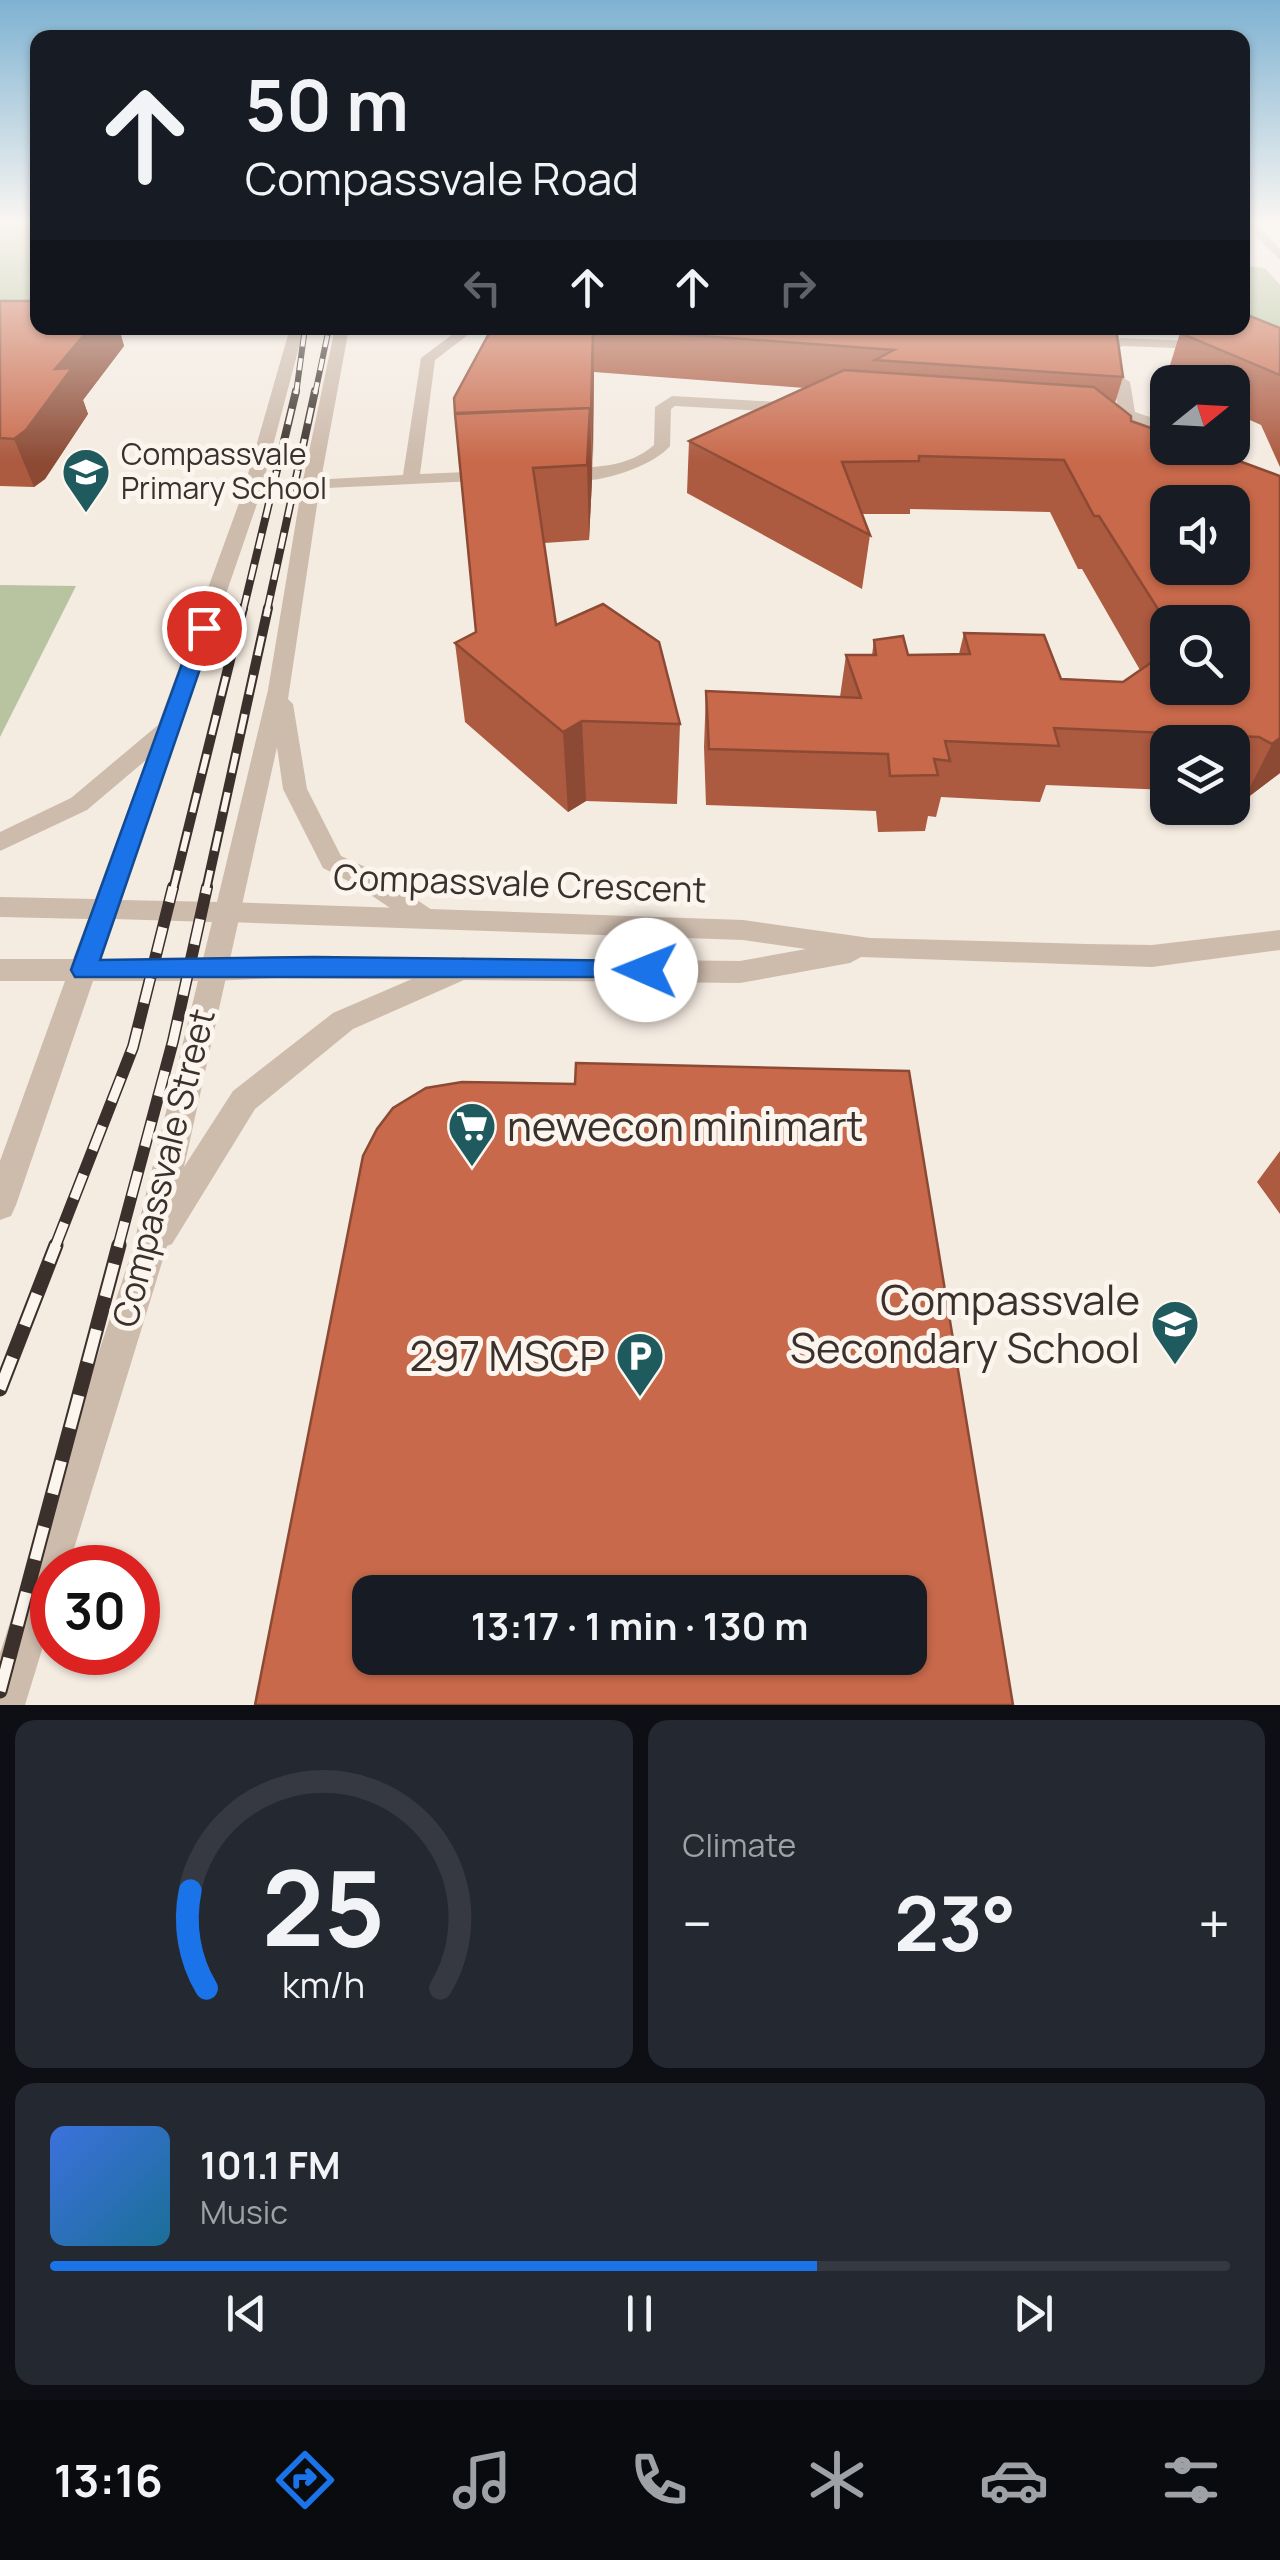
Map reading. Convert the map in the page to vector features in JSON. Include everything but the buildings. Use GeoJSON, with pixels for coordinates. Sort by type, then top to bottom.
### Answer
{"type":"FeatureCollection","features":[{"type":"Feature","properties":{"kind":"street"},"geometry":{"type":"LineString","coordinates":[[0,1205],[251,495],[295,335]]}},
{"type":"Feature","properties":{"kind":"street","name":"Compassvale Street"},"geometry":{"type":"LineString","coordinates":[[4,1705],[148,1251],[279,690],[311,485],[341,335]]}},
{"type":"Feature","properties":{"kind":"street"},"geometry":{"type":"LineString","coordinates":[[412,479],[428,358],[460,335]]}},
{"type":"Feature","properties":{"kind":"street"},"geometry":{"type":"LineString","coordinates":[[1113,357],[1110,346],[1122,342],[1280,348]]}},
{"type":"Feature","properties":{"kind":"street"},"geometry":{"type":"LineString","coordinates":[[728,403],[730,382]]}},
{"type":"Feature","properties":{"kind":"street"},"geometry":{"type":"LineString","coordinates":[[1113,454],[1089,431],[1130,427],[1122,382]]}},
{"type":"Feature","properties":{"kind":"street"},"geometry":{"type":"LineString","coordinates":[[546,474],[634,466],[654,456],[662,446],[666,403],[685,399],[819,410]]}},
{"type":"Feature","properties":{"kind":"street"},"geometry":{"type":"LineString","coordinates":[[1129,416],[1150,423]]}},
{"type":"Feature","properties":{"kind":"street"},"geometry":{"type":"LineString","coordinates":[[311,485],[508,476]]}},
{"type":"Feature","properties":{"kind":"street"},"geometry":{"type":"LineString","coordinates":[[279,690],[295,789],[332,862],[365,878],[422,917]]}},
{"type":"Feature","properties":{"kind":"street"},"geometry":{"type":"LineString","coordinates":[[0,842],[80,804],[170,728]]}},
{"type":"Feature","properties":{"kind":"street","name":"Compassvale Crescent"},"geometry":{"type":"LineString","coordinates":[[0,907],[422,917],[743,930],[870,948],[1152,956],[1280,940]]}},
{"type":"Feature","properties":{"kind":"street","name":"Compassvale Crescent"},"geometry":{"type":"LineString","coordinates":[[0,970],[463,968],[740,972],[870,948]]}},
{"type":"Feature","properties":{"kind":"street"},"geometry":{"type":"LineString","coordinates":[[148,1251],[244,1100],[343,1022],[463,968]]}},
{"type":"Feature","properties":{"kind":"green space"},"geometry":{"type":"Polygon","coordinates":[[[0,303],[30,303],[30,323],[0,322],[0,303]]]}},
{"type":"Feature","properties":{"kind":"green space"},"geometry":{"type":"Polygon","coordinates":[[[1250,303],[1280,303],[1280,340],[1212,335],[1250,335],[1250,303]]]}},
{"type":"Feature","properties":{"kind":"green space"},"geometry":{"type":"Polygon","coordinates":[[[0,585],[76,586],[0,737],[0,585]]]}},
{"type":"Feature","properties":{"kind":"railway"},"geometry":{"type":"LineString","coordinates":[[296,394],[304,335]]}},
{"type":"Feature","properties":{"kind":"railway"},"geometry":{"type":"LineString","coordinates":[[315,394],[328,335]]}},
{"type":"Feature","properties":{"kind":"railway"},"geometry":{"type":"LineString","coordinates":[[243,611],[296,391]]}},
{"type":"Feature","properties":{"kind":"railway"},"geometry":{"type":"LineString","coordinates":[[267,611],[315,391]]}},
{"type":"Feature","properties":{"kind":"railway"},"geometry":{"type":"LineString","coordinates":[[173,890],[243,608]]}},
{"type":"Feature","properties":{"kind":"railway"},"geometry":{"type":"LineString","coordinates":[[206,890],[268,608]]}},
{"type":"Feature","properties":{"kind":"railway"},"geometry":{"type":"LineString","coordinates":[[55,1247],[133,1047],[173,887]]}},
{"type":"Feature","properties":{"kind":"railway"},"geometry":{"type":"LineString","coordinates":[[118,1247],[173,1041],[207,887]]}},
{"type":"Feature","properties":{"kind":"railway"},"geometry":{"type":"LineString","coordinates":[[0,1389],[56,1245]]}},
{"type":"Feature","properties":{"kind":"railway"},"geometry":{"type":"LineString","coordinates":[[0,1691],[119,1245]]}},
{"type":"Feature","properties":{"kind":"place","name":"Compassvale Primary School"},"geometry":{"type":"Point","coordinates":[86,514]}},
{"type":"Feature","properties":{"kind":"place","name":"newecon minimart"},"geometry":{"type":"Point","coordinates":[472,1168]}},
{"type":"Feature","properties":{"kind":"place","name":"Compassvale Secondary School"},"geometry":{"type":"Point","coordinates":[1175,1366]}},
{"type":"Feature","properties":{"kind":"place","name":"297 MSCP"},"geometry":{"type":"Point","coordinates":[640,1398]}},
{"type":"Feature","properties":{"kind":"route"},"geometry":{"type":"LineString","coordinates":[[204,628],[84,970],[646,970]]}}]}
